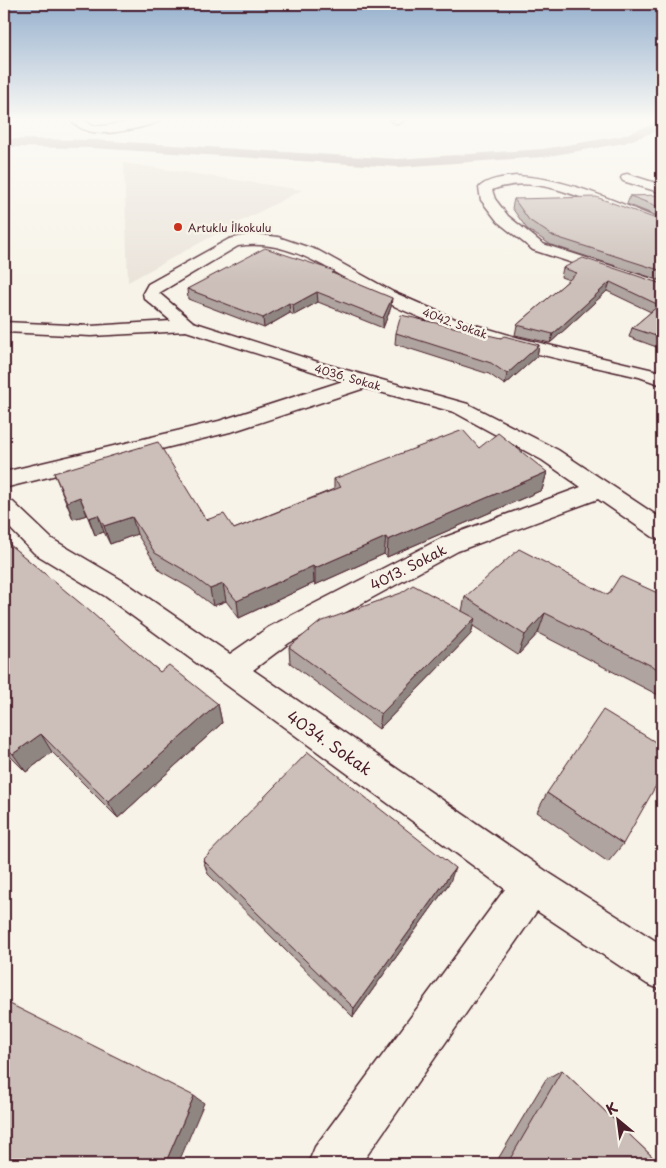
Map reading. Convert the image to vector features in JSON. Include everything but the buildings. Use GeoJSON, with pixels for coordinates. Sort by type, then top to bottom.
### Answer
{"type":"FeatureCollection","features":[{"type":"Feature","properties":{"kind":"street"},"geometry":{"type":"LineString","coordinates":[[627,178],[662,189]]}},
{"type":"Feature","properties":{"kind":"street"},"geometry":{"type":"LineString","coordinates":[[662,225],[543,182],[521,180],[499,182],[485,188],[488,200],[503,219],[538,247],[662,288]]}},
{"type":"Feature","properties":{"kind":"street","name":"4042. Sokak"},"geometry":{"type":"LineString","coordinates":[[187,326],[153,298],[151,293],[154,288],[234,242],[247,238],[258,238],[278,242],[327,262],[389,297],[469,329],[662,379]]}},
{"type":"Feature","properties":{"kind":"street","name":"4036. Sokak"},"geometry":{"type":"LineString","coordinates":[[4,327],[90,331],[187,326],[314,367],[461,408],[550,455],[662,531]]}},
{"type":"Feature","properties":{"kind":"street"},"geometry":{"type":"LineString","coordinates":[[4,480],[226,426],[365,381]]}},
{"type":"Feature","properties":{"kind":"street","name":"4013. Sokak"},"geometry":{"type":"LineString","coordinates":[[229,671],[279,635],[449,545],[600,489]]}},
{"type":"Feature","properties":{"kind":"street","name":"4034. Sokak"},"geometry":{"type":"LineString","coordinates":[[4,508],[43,546],[115,589],[532,885],[662,969]]}},
{"type":"Feature","properties":{"kind":"street"},"geometry":{"type":"LineString","coordinates":[[332,1164],[532,885]]}},
{"type":"Feature","properties":{"kind":"shaded area","name":"Artuklu İlkokulu"},"geometry":{"type":"Polygon","coordinates":[[[124,175],[200,175],[302,190],[216,234],[128,282],[124,175]]]}},
{"type":"Feature","properties":{"kind":"place","name":"Artuklu İlkokulu"},"geometry":{"type":"Point","coordinates":[178,227]}}]}
